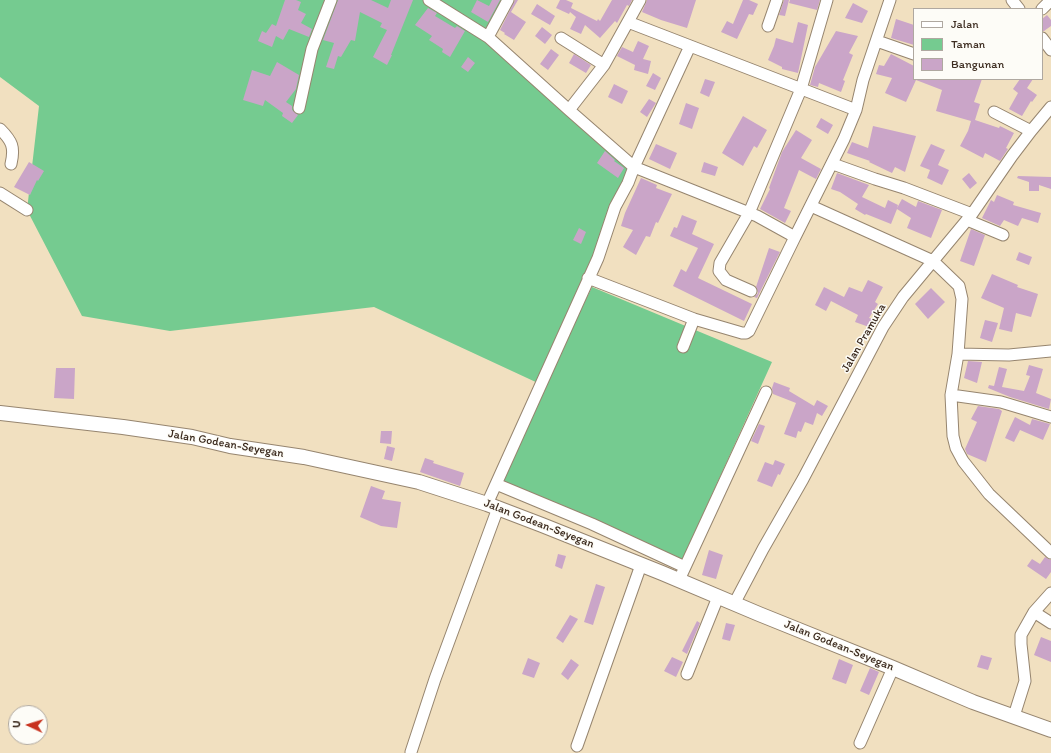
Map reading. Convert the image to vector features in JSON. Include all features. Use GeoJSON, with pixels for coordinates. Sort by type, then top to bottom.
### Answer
{"type":"FeatureCollection","features":[{"type":"Feature","properties":{"kind":"main road","name":"Jalan Godean-Seyegan"},"geometry":{"type":"LineString","coordinates":[[0,413],[123,427],[192,437],[230,446],[304,457],[419,482],[493,506],[679,580],[973,702],[1051,730]]}},
{"type":"Feature","properties":{"kind":"street"},"geometry":{"type":"LineString","coordinates":[[299,108],[312,49],[330,0]]}},
{"type":"Feature","properties":{"kind":"street"},"geometry":{"type":"LineString","coordinates":[[429,0],[488,37],[634,167],[749,213],[795,237]]}},
{"type":"Feature","properties":{"kind":"street"},"geometry":{"type":"LineString","coordinates":[[488,37],[508,0]]}},
{"type":"Feature","properties":{"kind":"street"},"geometry":{"type":"LineString","coordinates":[[569,110],[604,64],[640,0]]}},
{"type":"Feature","properties":{"kind":"street"},"geometry":{"type":"LineString","coordinates":[[768,26],[777,0]]}},
{"type":"Feature","properties":{"kind":"street"},"geometry":{"type":"LineString","coordinates":[[751,291],[726,280],[719,271],[722,260],[749,213],[801,89],[827,0]]}},
{"type":"Feature","properties":{"kind":"street"},"geometry":{"type":"LineString","coordinates":[[588,278],[694,319],[742,333],[749,331],[832,164],[856,110],[864,80],[890,0]]}},
{"type":"Feature","properties":{"kind":"street"},"geometry":{"type":"LineString","coordinates":[[1012,0],[1018,8]]}},
{"type":"Feature","properties":{"kind":"street"},"geometry":{"type":"LineString","coordinates":[[1043,8],[1051,0]]}},
{"type":"Feature","properties":{"kind":"street"},"geometry":{"type":"LineString","coordinates":[[628,22],[856,110]]}},
{"type":"Feature","properties":{"kind":"street"},"geometry":{"type":"LineString","coordinates":[[561,38],[604,64]]}},
{"type":"Feature","properties":{"kind":"street"},"geometry":{"type":"LineString","coordinates":[[1043,39],[1051,50]]}},
{"type":"Feature","properties":{"kind":"street"},"geometry":{"type":"LineString","coordinates":[[877,41],[913,54]]}},
{"type":"Feature","properties":{"kind":"street"},"geometry":{"type":"LineString","coordinates":[[411,752],[493,506],[496,484],[598,258],[615,207],[628,183],[690,46]]}},
{"type":"Feature","properties":{"kind":"street","name":"Jalan Pramuka"},"geometry":{"type":"LineString","coordinates":[[734,604],[803,479],[883,328],[903,297],[969,217],[1012,156],[1051,107]]}},
{"type":"Feature","properties":{"kind":"street"},"geometry":{"type":"LineString","coordinates":[[994,112],[1031,131]]}},
{"type":"Feature","properties":{"kind":"street"},"geometry":{"type":"LineString","coordinates":[[0,129],[9,138],[12,144],[13,155],[11,164]]}},
{"type":"Feature","properties":{"kind":"street"},"geometry":{"type":"LineString","coordinates":[[832,164],[904,188],[969,217],[1003,235]]}},
{"type":"Feature","properties":{"kind":"street"},"geometry":{"type":"LineString","coordinates":[[0,193],[27,210]]}},
{"type":"Feature","properties":{"kind":"street"},"geometry":{"type":"LineString","coordinates":[[811,206],[933,261],[958,286],[962,299],[958,354],[951,395],[953,436],[956,448],[963,461],[990,494],[1051,553]]}},
{"type":"Feature","properties":{"kind":"street"},"geometry":{"type":"LineString","coordinates":[[683,347],[694,319]]}},
{"type":"Feature","properties":{"kind":"street"},"geometry":{"type":"LineString","coordinates":[[958,354],[1009,355],[1051,351]]}},
{"type":"Feature","properties":{"kind":"street"},"geometry":{"type":"LineString","coordinates":[[679,580],[766,392]]}},
{"type":"Feature","properties":{"kind":"street"},"geometry":{"type":"LineString","coordinates":[[951,395],[1001,402],[1051,418]]}},
{"type":"Feature","properties":{"kind":"street"},"geometry":{"type":"LineString","coordinates":[[496,484],[592,524],[685,567]]}},
{"type":"Feature","properties":{"kind":"street"},"geometry":{"type":"LineString","coordinates":[[577,746],[641,565]]}},
{"type":"Feature","properties":{"kind":"street"},"geometry":{"type":"LineString","coordinates":[[1014,716],[1025,681],[1020,639],[1022,632],[1034,612],[1051,593]]}},
{"type":"Feature","properties":{"kind":"street"},"geometry":{"type":"LineString","coordinates":[[687,674],[718,597]]}},
{"type":"Feature","properties":{"kind":"street"},"geometry":{"type":"LineString","coordinates":[[1034,612],[1051,623]]}},
{"type":"Feature","properties":{"kind":"street"},"geometry":{"type":"LineString","coordinates":[[860,743],[893,668]]}},
{"type":"Feature","properties":{"kind":"green space"},"geometry":{"type":"Polygon","coordinates":[[[0,0],[508,0],[488,37],[634,167],[540,384],[374,307],[170,331],[82,316],[27,210],[39,106],[0,77],[0,0]]]}},
{"type":"Feature","properties":{"kind":"green space"},"geometry":{"type":"Polygon","coordinates":[[[592,287],[772,362],[680,565],[496,484],[592,287]]]}},
{"type":"Feature","properties":{"kind":"building"},"geometry":{"type":"Polygon","coordinates":[[[285,0],[296,0],[301,2],[298,10],[306,14],[301,23],[312,29],[309,37],[289,29],[283,40],[276,36],[272,47],[258,41],[262,31],[266,33],[272,24],[276,26],[285,0]]]}},
{"type":"Feature","properties":{"kind":"building"},"geometry":{"type":"Polygon","coordinates":[[[338,0],[371,0],[388,8],[391,0],[413,0],[387,65],[373,57],[387,30],[380,27],[382,23],[360,12],[355,41],[351,40],[341,57],[338,56],[334,69],[326,67],[334,43],[323,40],[338,0]]]}},
{"type":"Feature","properties":{"kind":"building"},"geometry":{"type":"Polygon","coordinates":[[[477,0],[489,6],[492,0],[500,0],[488,22],[471,12],[477,0]]]}},
{"type":"Feature","properties":{"kind":"building"},"geometry":{"type":"Polygon","coordinates":[[[515,0],[518,0],[511,12],[526,22],[514,40],[500,30],[515,0]]]}},
{"type":"Feature","properties":{"kind":"building"},"geometry":{"type":"Polygon","coordinates":[[[560,0],[566,0],[573,3],[571,8],[597,21],[598,19],[600,21],[612,0],[632,0],[629,6],[627,5],[617,23],[615,21],[600,38],[585,25],[581,34],[570,29],[576,17],[570,12],[569,14],[556,8],[560,0]]]}},
{"type":"Feature","properties":{"kind":"building"},"geometry":{"type":"Polygon","coordinates":[[[647,0],[696,0],[687,28],[642,12],[647,0]]]}},
{"type":"Feature","properties":{"kind":"building"},"geometry":{"type":"Polygon","coordinates":[[[743,0],[749,0],[758,4],[753,15],[749,14],[737,39],[721,32],[727,21],[733,24],[743,0]]]}},
{"type":"Feature","properties":{"kind":"building"},"geometry":{"type":"Polygon","coordinates":[[[784,0],[789,0],[785,16],[779,15],[784,0]]]}},
{"type":"Feature","properties":{"kind":"building"},"geometry":{"type":"Polygon","coordinates":[[[790,0],[820,0],[817,10],[789,3],[790,0]]]}},
{"type":"Feature","properties":{"kind":"building"},"geometry":{"type":"Polygon","coordinates":[[[853,3],[868,11],[862,23],[845,18],[853,3]]]}},
{"type":"Feature","properties":{"kind":"building"},"geometry":{"type":"Polygon","coordinates":[[[537,4],[555,16],[550,25],[531,14],[537,4]]]}},
{"type":"Feature","properties":{"kind":"building"},"geometry":{"type":"Polygon","coordinates":[[[428,8],[437,13],[435,16],[455,28],[457,26],[465,31],[450,57],[442,52],[443,49],[429,40],[432,36],[415,25],[428,8]]]}},
{"type":"Feature","properties":{"kind":"building"},"geometry":{"type":"Polygon","coordinates":[[[1047,15],[1051,20],[1051,26],[1044,31],[1043,31],[1043,18],[1047,15]]]}},
{"type":"Feature","properties":{"kind":"building"},"geometry":{"type":"Polygon","coordinates":[[[896,19],[913,25],[913,45],[891,38],[896,19]]]}},
{"type":"Feature","properties":{"kind":"building"},"geometry":{"type":"Polygon","coordinates":[[[798,22],[808,25],[798,73],[782,69],[782,67],[768,60],[776,38],[793,43],[798,22]]]}},
{"type":"Feature","properties":{"kind":"building"},"geometry":{"type":"Polygon","coordinates":[[[542,27],[552,35],[545,44],[535,36],[542,27]]]}},
{"type":"Feature","properties":{"kind":"building"},"geometry":{"type":"Polygon","coordinates":[[[836,31],[858,36],[849,53],[853,55],[843,80],[845,81],[841,92],[819,83],[818,87],[810,85],[815,67],[836,31]]]}},
{"type":"Feature","properties":{"kind":"building"},"geometry":{"type":"Polygon","coordinates":[[[638,41],[649,46],[643,59],[651,61],[648,74],[634,70],[635,65],[617,56],[622,47],[633,52],[638,41]]]}},
{"type":"Feature","properties":{"kind":"building"},"geometry":{"type":"Polygon","coordinates":[[[551,49],[559,55],[548,70],[540,64],[551,49]]]}},
{"type":"Feature","properties":{"kind":"building"},"geometry":{"type":"Polygon","coordinates":[[[574,54],[591,65],[586,73],[569,63],[574,54]]]}},
{"type":"Feature","properties":{"kind":"building"},"geometry":{"type":"Polygon","coordinates":[[[891,54],[913,65],[913,80],[916,80],[906,102],[885,93],[892,78],[876,74],[879,65],[884,66],[891,54]]]}},
{"type":"Feature","properties":{"kind":"building"},"geometry":{"type":"Polygon","coordinates":[[[468,57],[475,63],[468,72],[461,67],[468,57]]]}},
{"type":"Feature","properties":{"kind":"building"},"geometry":{"type":"Polygon","coordinates":[[[277,62],[299,75],[296,89],[286,102],[292,106],[292,110],[298,115],[292,123],[282,116],[283,113],[265,100],[263,106],[243,100],[252,70],[270,76],[277,62]]]}},
{"type":"Feature","properties":{"kind":"building"},"geometry":{"type":"Polygon","coordinates":[[[653,73],[661,78],[655,90],[646,86],[653,73]]]}},
{"type":"Feature","properties":{"kind":"building"},"geometry":{"type":"Polygon","coordinates":[[[705,79],[715,82],[709,97],[700,93],[705,79]]]}},
{"type":"Feature","properties":{"kind":"building"},"geometry":{"type":"Polygon","coordinates":[[[916,80],[982,80],[974,102],[980,104],[975,120],[999,128],[1000,126],[1014,133],[1006,148],[1008,149],[1000,161],[985,153],[983,158],[960,146],[968,131],[971,121],[936,111],[942,90],[916,80]]]}},
{"type":"Feature","properties":{"kind":"building"},"geometry":{"type":"Polygon","coordinates":[[[1019,80],[1032,80],[1027,88],[1037,95],[1032,102],[1031,101],[1022,116],[1009,109],[1018,93],[1013,89],[1019,80]]]}},
{"type":"Feature","properties":{"kind":"building"},"geometry":{"type":"Polygon","coordinates":[[[614,84],[628,91],[622,104],[608,97],[614,84]]]}},
{"type":"Feature","properties":{"kind":"building"},"geometry":{"type":"Polygon","coordinates":[[[649,99],[656,103],[647,117],[640,112],[649,99]]]}},
{"type":"Feature","properties":{"kind":"building"},"geometry":{"type":"Polygon","coordinates":[[[686,103],[699,108],[692,129],[679,124],[686,103]]]}},
{"type":"Feature","properties":{"kind":"building"},"geometry":{"type":"Polygon","coordinates":[[[743,116],[767,130],[757,148],[754,146],[743,166],[722,153],[743,116]]]}},
{"type":"Feature","properties":{"kind":"building"},"geometry":{"type":"Polygon","coordinates":[[[821,118],[833,125],[828,134],[816,127],[821,118]]]}},
{"type":"Feature","properties":{"kind":"building"},"geometry":{"type":"Polygon","coordinates":[[[873,126],[916,136],[905,172],[895,167],[892,173],[869,162],[870,161],[847,153],[852,142],[868,148],[873,126]]]}},
{"type":"Feature","properties":{"kind":"building"},"geometry":{"type":"Polygon","coordinates":[[[796,130],[812,140],[801,158],[821,169],[816,179],[799,170],[784,208],[791,211],[785,223],[760,209],[770,189],[769,188],[782,152],[796,130]]]}},
{"type":"Feature","properties":{"kind":"building"},"geometry":{"type":"Polygon","coordinates":[[[656,144],[677,153],[670,169],[649,159],[656,144]]]}},
{"type":"Feature","properties":{"kind":"building"},"geometry":{"type":"Polygon","coordinates":[[[931,144],[945,150],[938,165],[949,170],[942,185],[927,178],[930,170],[920,166],[931,144]]]}},
{"type":"Feature","properties":{"kind":"building"},"geometry":{"type":"Polygon","coordinates":[[[605,151],[615,160],[614,161],[624,168],[618,178],[597,163],[605,151]]]}},
{"type":"Feature","properties":{"kind":"building"},"geometry":{"type":"Polygon","coordinates":[[[29,162],[44,171],[38,181],[37,180],[30,195],[14,187],[29,162]]]}},
{"type":"Feature","properties":{"kind":"building"},"geometry":{"type":"Polygon","coordinates":[[[704,162],[718,167],[715,176],[701,172],[704,162]]]}},
{"type":"Feature","properties":{"kind":"building"},"geometry":{"type":"Polygon","coordinates":[[[837,173],[869,185],[862,197],[885,208],[888,200],[898,205],[897,208],[902,199],[916,207],[918,201],[942,210],[931,238],[907,228],[911,218],[897,209],[891,224],[866,214],[865,215],[855,209],[858,204],[840,192],[831,189],[837,173]]]}},
{"type":"Feature","properties":{"kind":"building"},"geometry":{"type":"Polygon","coordinates":[[[969,173],[977,183],[970,189],[962,179],[969,173]]]}},
{"type":"Feature","properties":{"kind":"building"},"geometry":{"type":"Polygon","coordinates":[[[1018,176],[1051,177],[1051,189],[1039,185],[1039,191],[1029,191],[1029,182],[1017,178],[1018,176]]]}},
{"type":"Feature","properties":{"kind":"building"},"geometry":{"type":"Polygon","coordinates":[[[641,178],[657,185],[656,188],[672,194],[658,223],[656,222],[650,237],[646,236],[636,255],[623,247],[633,230],[621,226],[625,213],[641,178]]]}},
{"type":"Feature","properties":{"kind":"building"},"geometry":{"type":"Polygon","coordinates":[[[997,195],[1014,202],[1013,205],[1041,213],[1038,223],[1022,218],[1018,226],[1004,220],[1000,226],[982,218],[991,200],[994,202],[997,195]]]}},
{"type":"Feature","properties":{"kind":"building"},"geometry":{"type":"Polygon","coordinates":[[[682,215],[697,221],[692,234],[714,244],[698,278],[752,304],[744,321],[673,286],[681,269],[686,272],[698,248],[670,236],[674,227],[677,228],[682,215]]]}},
{"type":"Feature","properties":{"kind":"building"},"geometry":{"type":"Polygon","coordinates":[[[579,228],[586,232],[581,244],[573,240],[579,228]]]}},
{"type":"Feature","properties":{"kind":"building"},"geometry":{"type":"Polygon","coordinates":[[[971,229],[985,235],[974,266],[960,261],[971,229]]]}},
{"type":"Feature","properties":{"kind":"building"},"geometry":{"type":"Polygon","coordinates":[[[769,248],[780,252],[757,298],[754,297],[758,293],[756,287],[769,248]]]}},
{"type":"Feature","properties":{"kind":"building"},"geometry":{"type":"Polygon","coordinates":[[[1019,252],[1032,257],[1029,265],[1016,260],[1019,252]]]}},
{"type":"Feature","properties":{"kind":"building"},"geometry":{"type":"Polygon","coordinates":[[[992,274],[1018,285],[1017,287],[1038,294],[1031,317],[1016,313],[1012,332],[999,329],[1004,308],[981,298],[992,274]]]}},
{"type":"Feature","properties":{"kind":"building"},"geometry":{"type":"Polygon","coordinates":[[[868,280],[883,287],[875,302],[878,304],[869,318],[873,319],[869,327],[855,322],[858,315],[831,301],[826,311],[815,305],[824,287],[844,297],[849,287],[862,292],[868,280]]]}},
{"type":"Feature","properties":{"kind":"building"},"geometry":{"type":"Polygon","coordinates":[[[931,288],[945,302],[928,319],[915,304],[931,288]]]}},
{"type":"Feature","properties":{"kind":"building"},"geometry":{"type":"Polygon","coordinates":[[[985,320],[998,323],[992,342],[980,338],[985,320]]]}},
{"type":"Feature","properties":{"kind":"building"},"geometry":{"type":"Polygon","coordinates":[[[968,361],[982,362],[977,383],[964,378],[968,361]]]}},
{"type":"Feature","properties":{"kind":"building"},"geometry":{"type":"Polygon","coordinates":[[[1029,365],[1043,369],[1036,393],[1051,399],[1049,409],[1010,397],[988,388],[989,385],[994,386],[999,367],[1007,369],[1002,387],[1024,391],[1030,376],[1026,375],[1029,365]]]}},
{"type":"Feature","properties":{"kind":"building"},"geometry":{"type":"Polygon","coordinates":[[[56,368],[75,368],[74,399],[54,398],[56,368]]]}},
{"type":"Feature","properties":{"kind":"building"},"geometry":{"type":"Polygon","coordinates":[[[774,382],[790,388],[789,391],[814,406],[817,400],[828,406],[822,416],[817,413],[813,425],[805,422],[801,432],[798,431],[796,438],[784,434],[796,403],[773,394],[772,388],[774,382]]]}},
{"type":"Feature","properties":{"kind":"building"},"geometry":{"type":"Polygon","coordinates":[[[978,406],[999,409],[1002,411],[986,462],[967,454],[965,449],[977,422],[971,419],[978,406]]]}},
{"type":"Feature","properties":{"kind":"building"},"geometry":{"type":"Polygon","coordinates":[[[1015,417],[1030,425],[1032,419],[1050,424],[1043,440],[1020,430],[1014,442],[1005,438],[1015,417]]]}},
{"type":"Feature","properties":{"kind":"building"},"geometry":{"type":"Polygon","coordinates":[[[759,424],[765,426],[758,444],[751,441],[759,424]]]}},
{"type":"Feature","properties":{"kind":"building"},"geometry":{"type":"Polygon","coordinates":[[[381,431],[392,431],[391,444],[380,443],[381,431]]]}},
{"type":"Feature","properties":{"kind":"building"},"geometry":{"type":"Polygon","coordinates":[[[387,446],[395,448],[392,461],[384,459],[387,446]]]}},
{"type":"Feature","properties":{"kind":"building"},"geometry":{"type":"Polygon","coordinates":[[[425,458],[434,461],[433,463],[464,473],[460,486],[420,472],[425,458]]]}},
{"type":"Feature","properties":{"kind":"building"},"geometry":{"type":"Polygon","coordinates":[[[775,460],[785,464],[772,487],[757,481],[765,462],[773,465],[775,460]]]}},
{"type":"Feature","properties":{"kind":"building"},"geometry":{"type":"Polygon","coordinates":[[[371,486],[385,491],[382,499],[401,502],[397,528],[381,526],[360,517],[371,486]]]}},
{"type":"Feature","properties":{"kind":"building"},"geometry":{"type":"Polygon","coordinates":[[[709,550],[723,555],[716,579],[702,575],[709,550]]]}},
{"type":"Feature","properties":{"kind":"building"},"geometry":{"type":"Polygon","coordinates":[[[558,554],[566,556],[562,569],[555,566],[558,554]]]}},
{"type":"Feature","properties":{"kind":"building"},"geometry":{"type":"Polygon","coordinates":[[[1045,557],[1051,560],[1051,572],[1046,579],[1027,566],[1032,559],[1040,564],[1045,557]]]}},
{"type":"Feature","properties":{"kind":"building"},"geometry":{"type":"Polygon","coordinates":[[[596,584],[605,587],[593,625],[584,622],[596,584]]]}},
{"type":"Feature","properties":{"kind":"building"},"geometry":{"type":"Polygon","coordinates":[[[570,615],[578,619],[563,643],[556,638],[570,615]]]}},
{"type":"Feature","properties":{"kind":"building"},"geometry":{"type":"Polygon","coordinates":[[[697,621],[700,623],[687,654],[682,651],[697,621]]]}},
{"type":"Feature","properties":{"kind":"building"},"geometry":{"type":"Polygon","coordinates":[[[726,623],[735,625],[730,641],[722,639],[726,623]]]}},
{"type":"Feature","properties":{"kind":"building"},"geometry":{"type":"Polygon","coordinates":[[[1041,637],[1051,641],[1051,662],[1034,655],[1041,637]]]}},
{"type":"Feature","properties":{"kind":"building"},"geometry":{"type":"Polygon","coordinates":[[[981,655],[992,658],[988,670],[977,667],[981,655]]]}},
{"type":"Feature","properties":{"kind":"building"},"geometry":{"type":"Polygon","coordinates":[[[672,657],[683,662],[676,677],[664,671],[672,657]]]}},
{"type":"Feature","properties":{"kind":"building"},"geometry":{"type":"Polygon","coordinates":[[[528,658],[540,663],[534,678],[522,674],[528,658]]]}},
{"type":"Feature","properties":{"kind":"building"},"geometry":{"type":"Polygon","coordinates":[[[571,659],[579,665],[568,680],[561,674],[571,659]]]}},
{"type":"Feature","properties":{"kind":"building"},"geometry":{"type":"Polygon","coordinates":[[[839,659],[853,665],[846,684],[832,679],[839,659]]]}},
{"type":"Feature","properties":{"kind":"building"},"geometry":{"type":"Polygon","coordinates":[[[870,668],[879,672],[869,695],[860,691],[870,668]]]}}]}
